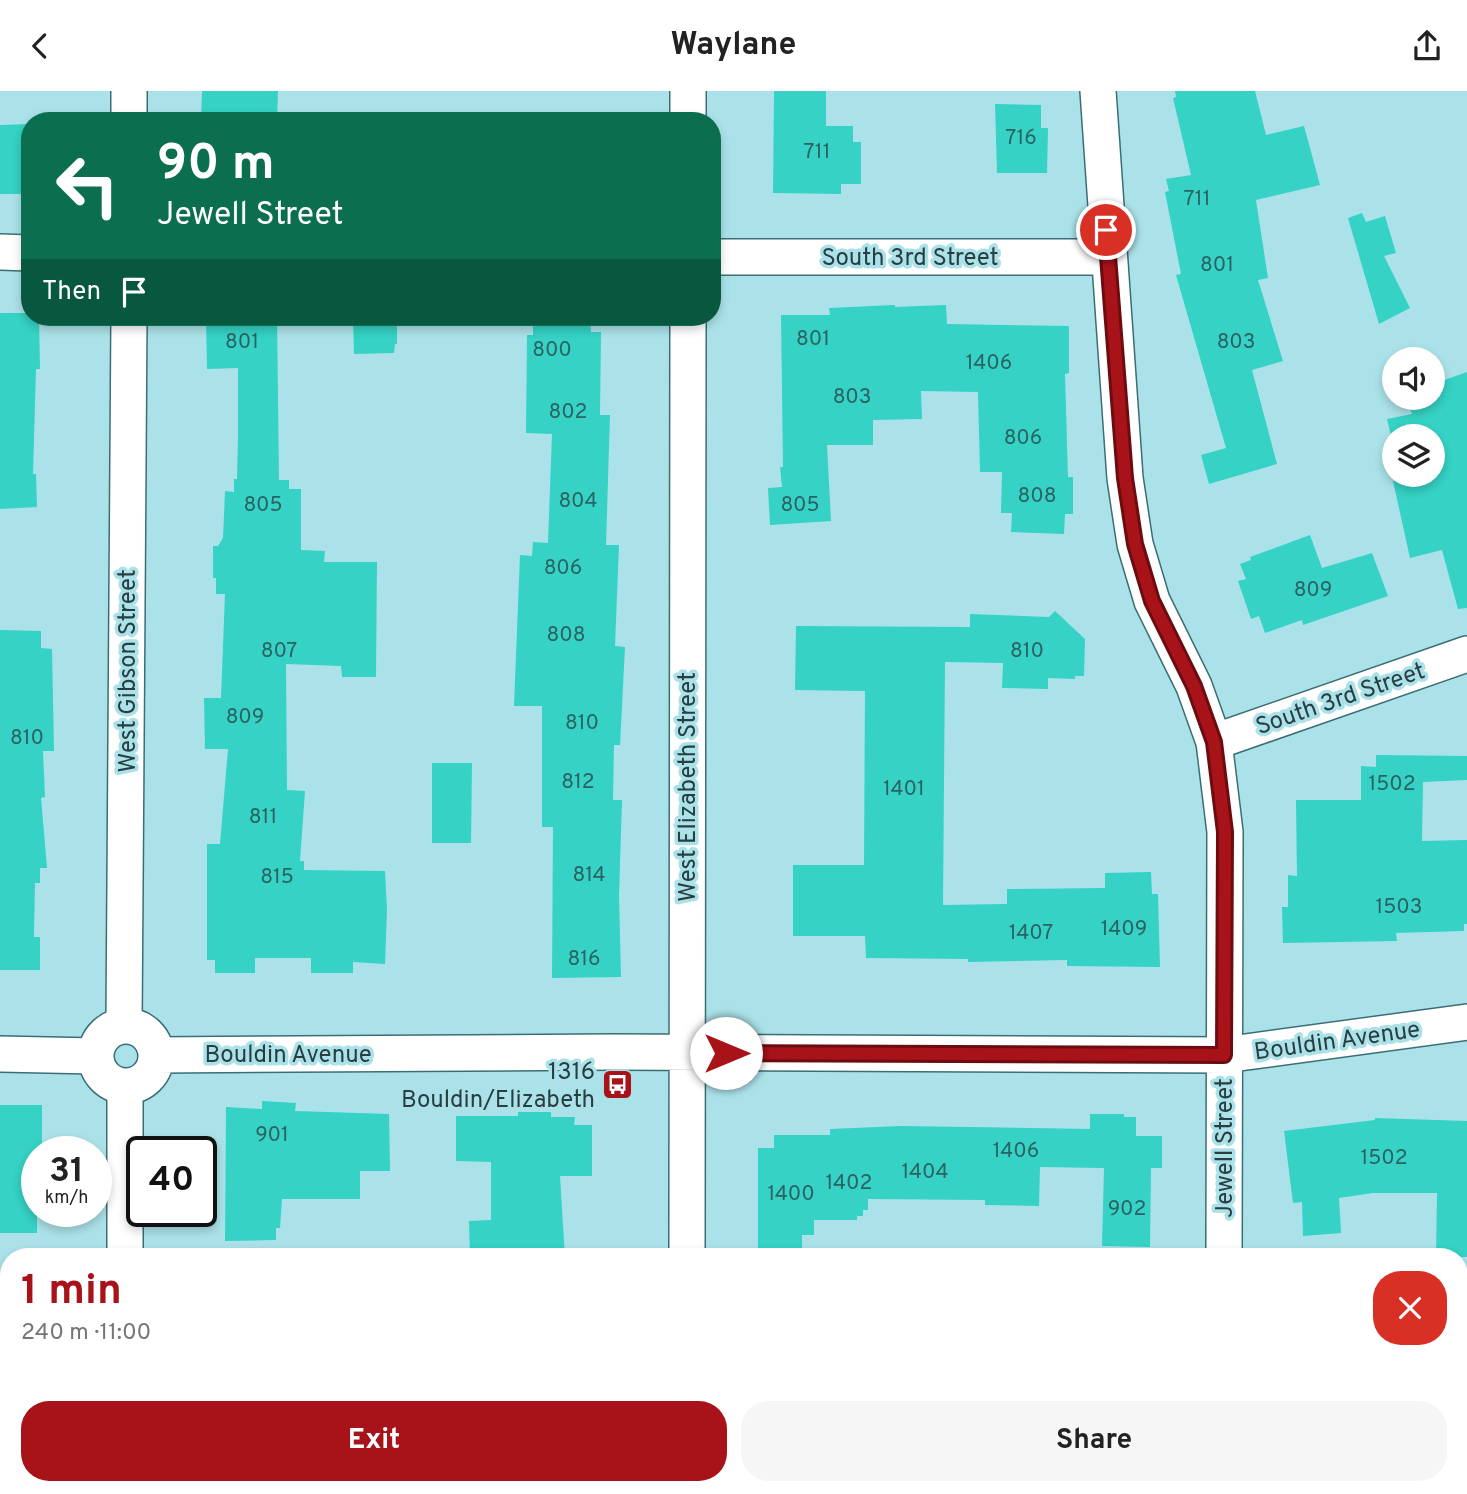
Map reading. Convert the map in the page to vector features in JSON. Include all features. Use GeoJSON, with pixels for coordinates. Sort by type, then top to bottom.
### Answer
{"type":"FeatureCollection","features":[{"type":"Feature","properties":{"kind":"street"},"geometry":{"type":"LineString","coordinates":[[129,91],[129,112]]}},
{"type":"Feature","properties":{"kind":"street"},"geometry":{"type":"LineString","coordinates":[[688,91],[688,112]]}},
{"type":"Feature","properties":{"kind":"street","name":"Jewell Street"},"geometry":{"type":"LineString","coordinates":[[1098,91],[1125,478],[1135,544],[1152,601],[1194,686],[1214,742],[1225,832],[1224,1248]]}},
{"type":"Feature","properties":{"kind":"street"},"geometry":{"type":"LineString","coordinates":[[0,253],[21,253]]}},
{"type":"Feature","properties":{"kind":"street","name":"South 3rd Street"},"geometry":{"type":"LineString","coordinates":[[721,257],[1108,257]]}},
{"type":"Feature","properties":{"kind":"street","name":"West Gibson Street"},"geometry":{"type":"LineString","coordinates":[[124,1026],[129,326]]}},
{"type":"Feature","properties":{"kind":"street","name":"West Elizabeth Street"},"geometry":{"type":"LineString","coordinates":[[687,1248],[688,326]]}},
{"type":"Feature","properties":{"kind":"street","name":"South 3rd Street"},"geometry":{"type":"LineString","coordinates":[[1214,742],[1467,654]]}},
{"type":"Feature","properties":{"kind":"street","name":"Bouldin Avenue"},"geometry":{"type":"LineString","coordinates":[[156,1055],[1224,1055],[1467,1022]]}},
{"type":"Feature","properties":{"kind":"street"},"geometry":{"type":"LineString","coordinates":[[124,1026],[144,1031],[155,1046],[156,1055],[152,1072],[146,1079],[138,1084],[125,1086],[102,1075],[95,1056],[102,1037],[110,1030],[124,1026]]}},
{"type":"Feature","properties":{"kind":"street"},"geometry":{"type":"LineString","coordinates":[[0,1054],[95,1056]]}},
{"type":"Feature","properties":{"kind":"street"},"geometry":{"type":"LineString","coordinates":[[125,1086],[125,1248]]}},
{"type":"Feature","properties":{"kind":"building"},"geometry":{"type":"Polygon","coordinates":[[[202,91],[278,91],[277,112],[201,112],[202,91]]]}},
{"type":"Feature","properties":{"kind":"building"},"geometry":{"type":"Polygon","coordinates":[[[774,91],[826,91],[826,126],[853,126],[853,142],[861,142],[861,184],[841,184],[841,194],[773,193],[774,91]]]}},
{"type":"Feature","properties":{"kind":"building"},"geometry":{"type":"Polygon","coordinates":[[[1175,91],[1255,91],[1266,135],[1304,126],[1320,185],[1256,200],[1268,278],[1258,280],[1283,361],[1252,370],[1277,464],[1209,484],[1201,455],[1226,448],[1176,275],[1181,274],[1165,192],[1169,191],[1166,179],[1191,175],[1173,98],[1176,97],[1175,91]]]}},
{"type":"Feature","properties":{"kind":"building"},"geometry":{"type":"Polygon","coordinates":[[[995,104],[1041,105],[1041,128],[1048,128],[1047,173],[997,173],[995,104]]]}},
{"type":"Feature","properties":{"kind":"building"},"geometry":{"type":"Polygon","coordinates":[[[21,124],[21,194],[0,194],[0,125],[21,124]]]}},
{"type":"Feature","properties":{"kind":"building"},"geometry":{"type":"Polygon","coordinates":[[[1362,213],[1366,222],[1385,216],[1396,253],[1384,256],[1410,308],[1379,324],[1348,218],[1362,213]]]}},
{"type":"Feature","properties":{"kind":"building"},"geometry":{"type":"Polygon","coordinates":[[[946,305],[947,324],[1069,326],[1069,373],[1065,374],[1068,477],[1073,477],[1073,514],[1065,514],[1064,534],[1011,532],[1012,513],[1001,513],[1002,472],[980,472],[978,392],[921,391],[922,419],[873,420],[873,445],[827,445],[831,521],[770,525],[768,488],[782,487],[781,315],[830,315],[829,308],[946,305]]]}},
{"type":"Feature","properties":{"kind":"building"},"geometry":{"type":"Polygon","coordinates":[[[0,313],[21,313],[21,326],[39,326],[40,369],[36,369],[33,474],[36,474],[37,507],[0,509],[0,313]]]}},
{"type":"Feature","properties":{"kind":"building"},"geometry":{"type":"Polygon","coordinates":[[[206,326],[277,326],[279,480],[289,480],[289,489],[301,489],[301,550],[325,551],[324,562],[377,562],[376,677],[342,677],[341,666],[286,664],[287,790],[305,791],[300,861],[304,861],[304,870],[385,871],[385,964],[353,962],[353,973],[311,973],[311,958],[255,958],[255,973],[215,973],[215,960],[207,960],[207,844],[220,844],[228,749],[205,749],[204,698],[221,698],[225,594],[216,594],[213,546],[218,546],[223,538],[225,491],[234,492],[234,479],[237,479],[238,368],[207,369],[206,326]]]}},
{"type":"Feature","properties":{"kind":"building"},"geometry":{"type":"Polygon","coordinates":[[[353,326],[397,326],[394,353],[354,354],[353,326]]]}},
{"type":"Feature","properties":{"kind":"building"},"geometry":{"type":"Polygon","coordinates":[[[533,326],[591,326],[591,332],[601,332],[600,415],[610,415],[606,545],[619,545],[615,646],[625,647],[620,745],[614,745],[613,800],[622,800],[619,896],[621,977],[552,978],[553,827],[542,827],[542,706],[514,706],[520,555],[532,556],[533,542],[548,543],[552,434],[526,433],[527,335],[533,335],[533,326]]]}},
{"type":"Feature","properties":{"kind":"building"},"geometry":{"type":"Polygon","coordinates":[[[1467,372],[1467,608],[1458,609],[1442,550],[1410,558],[1394,487],[1445,487],[1445,424],[1388,424],[1387,419],[1412,414],[1411,410],[1445,410],[1445,380],[1467,372]]]}},
{"type":"Feature","properties":{"kind":"building"},"geometry":{"type":"Polygon","coordinates":[[[1310,535],[1322,568],[1372,553],[1388,596],[1303,625],[1302,620],[1265,633],[1259,616],[1251,619],[1238,581],[1246,579],[1240,564],[1251,560],[1250,557],[1310,535]]]}},
{"type":"Feature","properties":{"kind":"building"},"geometry":{"type":"Polygon","coordinates":[[[1055,611],[1085,639],[1084,676],[1075,676],[1075,679],[1048,678],[1048,689],[1002,688],[1003,663],[945,662],[943,905],[1007,904],[1007,889],[1105,888],[1105,873],[1151,872],[1152,894],[1158,894],[1160,967],[1067,966],[1067,960],[968,962],[968,959],[866,958],[865,936],[793,936],[793,865],[864,865],[865,691],[795,690],[796,626],[970,627],[970,614],[1049,617],[1055,611]]]}},
{"type":"Feature","properties":{"kind":"building"},"geometry":{"type":"Polygon","coordinates":[[[0,630],[41,631],[41,648],[52,649],[54,751],[43,751],[45,797],[41,798],[47,868],[40,868],[40,883],[35,883],[34,937],[40,937],[40,970],[0,970],[0,630]]]}},
{"type":"Feature","properties":{"kind":"building"},"geometry":{"type":"Polygon","coordinates":[[[1376,755],[1467,756],[1467,780],[1423,782],[1422,841],[1467,840],[1467,924],[1464,924],[1464,931],[1396,933],[1397,941],[1283,943],[1282,907],[1288,907],[1288,875],[1297,876],[1296,800],[1361,800],[1361,766],[1376,767],[1376,755]]]}},
{"type":"Feature","properties":{"kind":"building"},"geometry":{"type":"Polygon","coordinates":[[[432,763],[472,763],[471,843],[432,843],[432,763]]]}},
{"type":"Feature","properties":{"kind":"building"},"geometry":{"type":"Polygon","coordinates":[[[262,1101],[296,1103],[295,1111],[389,1114],[390,1171],[360,1171],[360,1199],[282,1199],[280,1228],[276,1228],[276,1240],[225,1241],[226,1107],[262,1109],[262,1101]]]}},
{"type":"Feature","properties":{"kind":"building"},"geometry":{"type":"Polygon","coordinates":[[[0,1105],[42,1105],[42,1136],[21,1136],[21,1227],[37,1227],[37,1233],[0,1233],[0,1105]]]}},
{"type":"Feature","properties":{"kind":"building"},"geometry":{"type":"Polygon","coordinates":[[[518,1112],[551,1112],[551,1117],[575,1117],[574,1125],[592,1125],[592,1176],[560,1176],[564,1248],[470,1248],[469,1221],[491,1220],[491,1162],[456,1161],[456,1116],[518,1116],[518,1112]]]}},
{"type":"Feature","properties":{"kind":"building"},"geometry":{"type":"Polygon","coordinates":[[[1090,1114],[1124,1114],[1124,1117],[1136,1117],[1136,1136],[1162,1136],[1162,1168],[1151,1168],[1150,1247],[1102,1246],[1104,1168],[1040,1167],[1039,1206],[985,1205],[985,1200],[868,1199],[868,1210],[863,1210],[863,1216],[857,1216],[857,1220],[814,1220],[814,1235],[802,1235],[802,1248],[758,1248],[758,1148],[774,1148],[774,1135],[830,1135],[830,1129],[901,1126],[1090,1129],[1090,1114]]]}},
{"type":"Feature","properties":{"kind":"building"},"geometry":{"type":"Polygon","coordinates":[[[1375,1120],[1467,1121],[1467,1248],[1436,1248],[1437,1193],[1373,1193],[1339,1198],[1341,1233],[1303,1236],[1302,1202],[1293,1203],[1284,1131],[1375,1120]]]}},
{"type":"Feature","properties":{"kind":"place","name":"1316 Bouldin/Elizabeth"},"geometry":{"type":"Point","coordinates":[618,1085]}},
{"type":"Feature","properties":{"kind":"route"},"geometry":{"type":"LineString","coordinates":[[726,1053],[1224,1055],[1225,832],[1214,742],[1194,686],[1152,601],[1135,544],[1125,478],[1106,230]]}}]}
